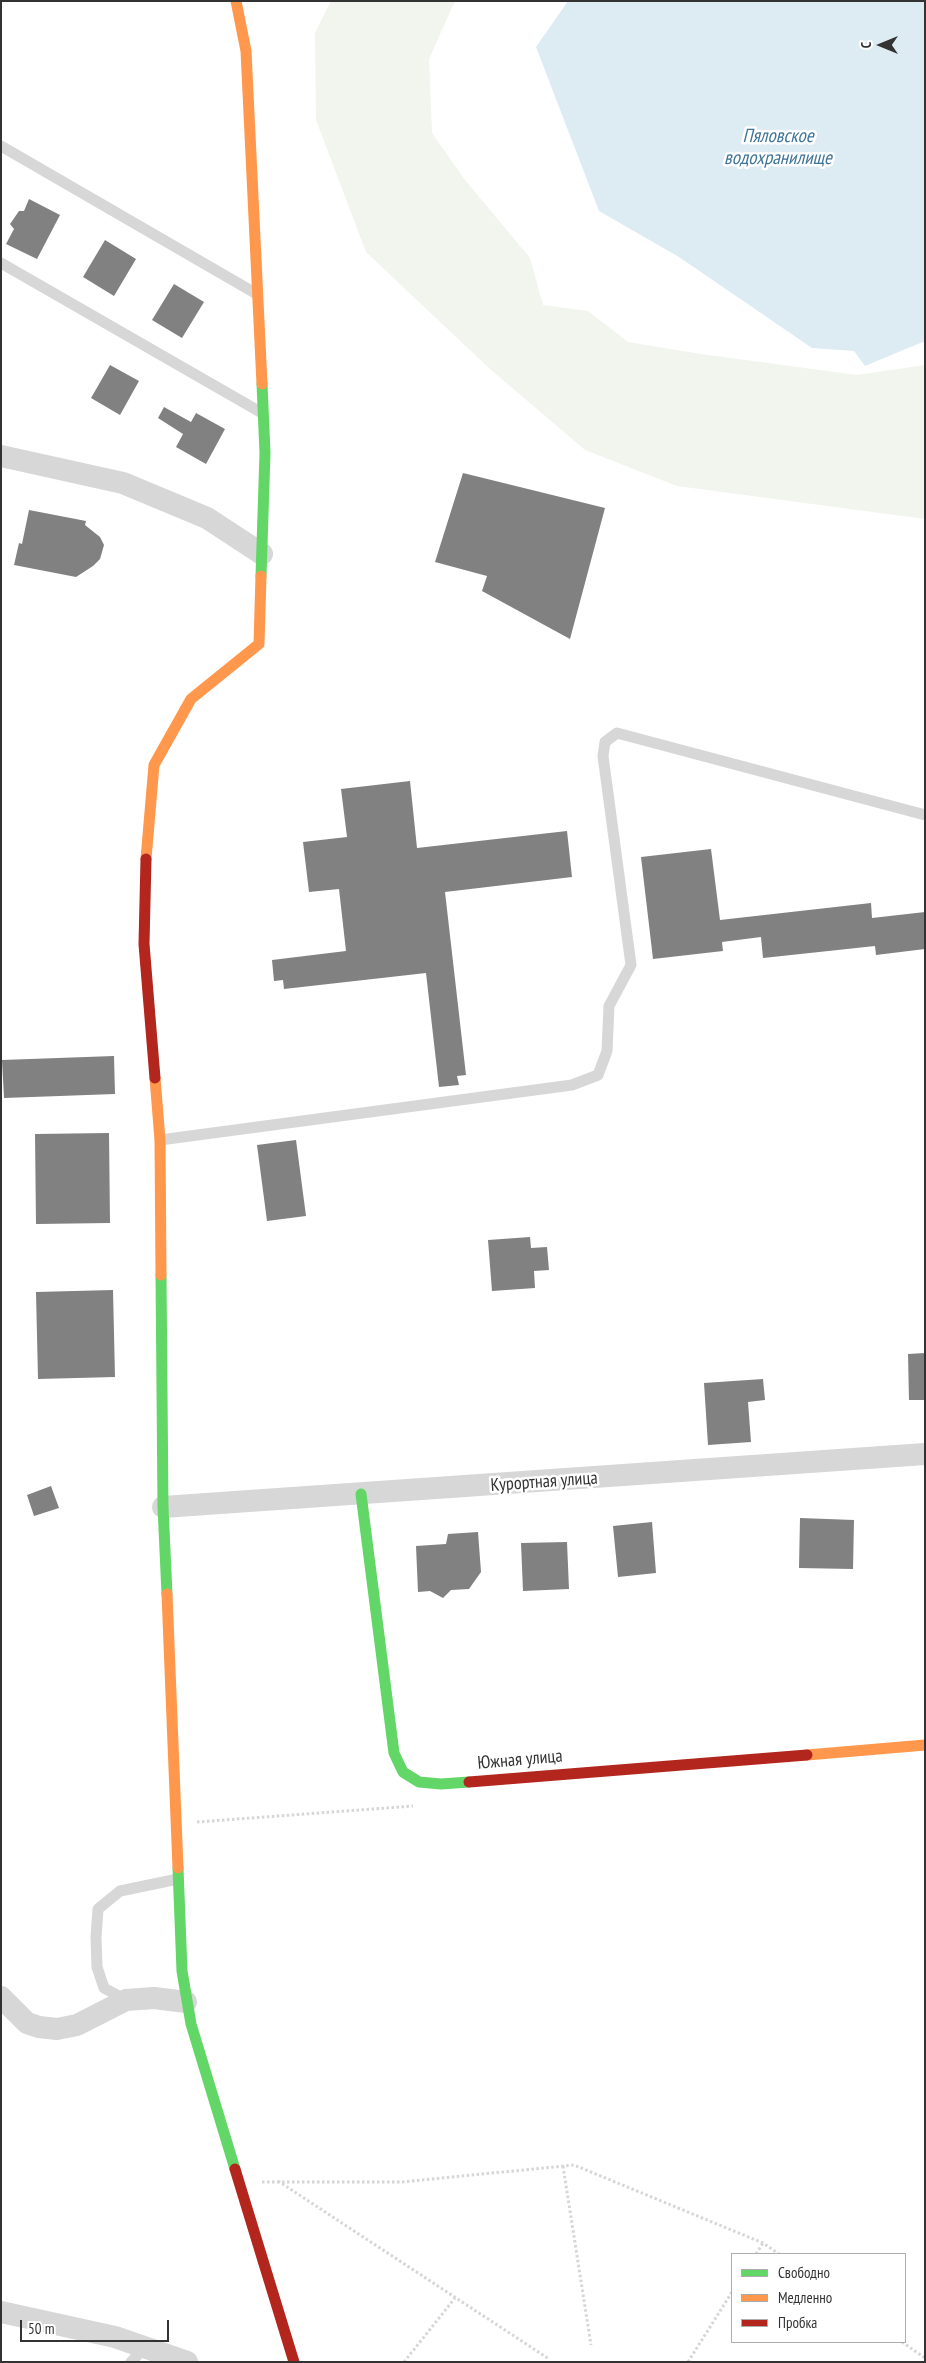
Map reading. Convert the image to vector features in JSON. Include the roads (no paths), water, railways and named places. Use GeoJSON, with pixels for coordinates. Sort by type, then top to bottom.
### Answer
{"type":"FeatureCollection","features":[{"type":"Feature","properties":{"kind":"street"},"geometry":{"type":"LineString","coordinates":[[232,4],[239,19],[246,51],[256,294],[265,452],[260,644],[191,699],[154,765],[146,839],[144,944],[160,1140],[162,1507],[182,1971],[186,2002],[294,2362]]}},
{"type":"Feature","properties":{"kind":"street"},"geometry":{"type":"LineString","coordinates":[[1,456],[123,482],[206,518],[262,554]]}},
{"type":"Feature","properties":{"kind":"street","name":"Курортная улица"},"geometry":{"type":"LineString","coordinates":[[162,1507],[925,1454]]}},
{"type":"Feature","properties":{"kind":"street","name":"Южная улица"},"geometry":{"type":"LineString","coordinates":[[361,1494],[394,1753],[403,1772],[419,1782],[441,1784],[925,1745]]}},
{"type":"Feature","properties":{"kind":"street"},"geometry":{"type":"LineString","coordinates":[[1,1997],[27,2023],[57,2029],[77,2025],[126,2000],[154,1998],[186,2002]]}},
{"type":"Feature","properties":{"kind":"street"},"geometry":{"type":"LineString","coordinates":[[1,2312],[115,2337],[138,2354],[187,2362]]}},
{"type":"Feature","properties":{"kind":"lane"},"geometry":{"type":"LineString","coordinates":[[1,146],[256,294]]}},
{"type":"Feature","properties":{"kind":"lane"},"geometry":{"type":"LineString","coordinates":[[1,263],[263,414]]}},
{"type":"Feature","properties":{"kind":"lane"},"geometry":{"type":"LineString","coordinates":[[160,1140],[572,1086],[598,1075],[608,1051],[610,1006],[631,965],[603,756],[605,742],[617,734],[925,815]]}},
{"type":"Feature","properties":{"kind":"lane"},"geometry":{"type":"LineString","coordinates":[[126,2000],[104,1988],[97,1967],[96,1937],[98,1909],[120,1891],[178,1879]]}},
{"type":"Feature","properties":{"kind":"water","name":"Пяловское водохранилище"},"geometry":{"type":"Polygon","coordinates":[[[568,1],[925,1],[925,341],[865,366],[854,351],[812,348],[679,257],[599,211],[536,47],[568,1]]]}}]}
